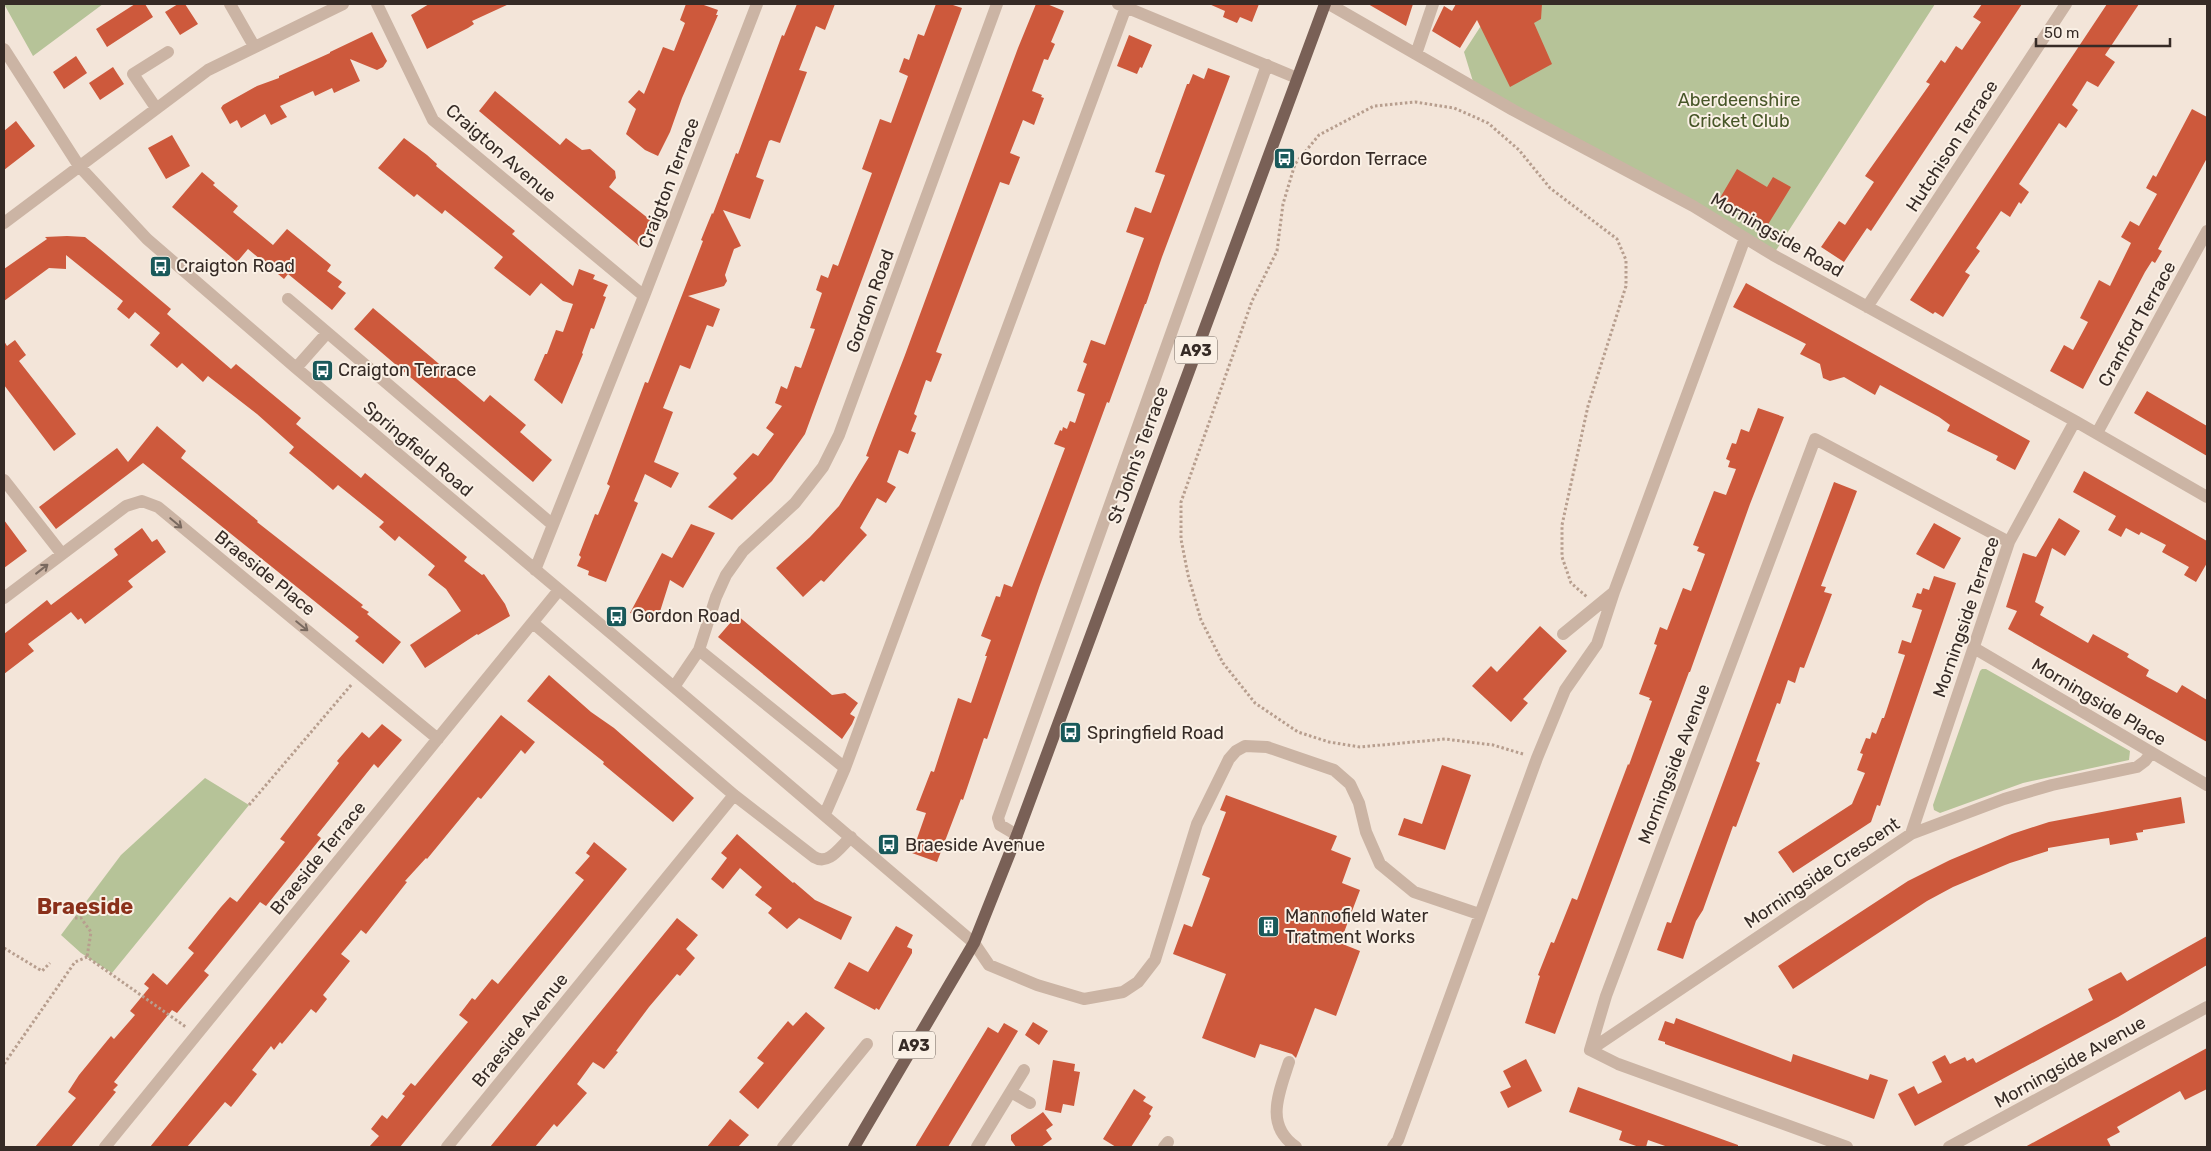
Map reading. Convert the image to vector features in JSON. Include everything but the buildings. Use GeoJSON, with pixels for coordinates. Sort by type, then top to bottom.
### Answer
{"type":"FeatureCollection","features":[{"type":"Feature","properties":{"kind":"main road","name":"St John's Terrace"},"geometry":{"type":"LineString","coordinates":[[974,943],[1016,835],[1325,4]]}},
{"type":"Feature","properties":{"kind":"main road","name":"A93"},"geometry":{"type":"LineString","coordinates":[[854,1147],[974,943]]}},
{"type":"Feature","properties":{"kind":"street"},"geometry":{"type":"LineString","coordinates":[[230,4],[254,46]]}},
{"type":"Feature","properties":{"kind":"street"},"geometry":{"type":"LineString","coordinates":[[4,223],[208,70],[343,4]]}},
{"type":"Feature","properties":{"kind":"street","name":"Craigton Avenue"},"geometry":{"type":"LineString","coordinates":[[377,4],[433,120],[644,296]]}},
{"type":"Feature","properties":{"kind":"street","name":"Craigton Terrace"},"geometry":{"type":"LineString","coordinates":[[535,570],[757,4]]}},
{"type":"Feature","properties":{"kind":"street","name":"Gordon Road"},"geometry":{"type":"LineString","coordinates":[[674,687],[699,650],[716,597],[726,574],[743,551],[795,503],[823,467],[839,436],[997,4]]}},
{"type":"Feature","properties":{"kind":"street","name":"Morningside Road"},"geometry":{"type":"LineString","coordinates":[[1329,4],[1513,110],[1693,206],[1745,238],[2097,433],[2207,497]]}},
{"type":"Feature","properties":{"kind":"street"},"geometry":{"type":"LineString","coordinates":[[1416,54],[1433,4]]}},
{"type":"Feature","properties":{"kind":"street","name":"Hutchison Terrace"},"geometry":{"type":"LineString","coordinates":[[1867,307],[2066,4]]}},
{"type":"Feature","properties":{"kind":"street"},"geometry":{"type":"LineString","coordinates":[[825,814],[844,768],[1122,6],[1297,78]]}},
{"type":"Feature","properties":{"kind":"street","name":"Springfield Road"},"geometry":{"type":"LineString","coordinates":[[4,49],[79,166],[148,239],[296,368],[825,814],[974,943],[989,965],[1037,985],[1084,1000],[1123,992],[1138,982],[1150,969],[1155,960],[1197,824],[1229,760],[1236,751],[1245,746],[1267,747],[1334,770],[1350,784],[1359,803],[1366,832],[1380,864],[1414,892],[1479,914]]}},
{"type":"Feature","properties":{"kind":"street"},"geometry":{"type":"LineString","coordinates":[[156,108],[133,74],[168,52]]}},
{"type":"Feature","properties":{"kind":"street","name":"St John's Terrace"},"geometry":{"type":"LineString","coordinates":[[1016,835],[1000,826],[998,818],[1267,65]]}},
{"type":"Feature","properties":{"kind":"street","name":"Cranford Terrace"},"geometry":{"type":"LineString","coordinates":[[2097,433],[2203,251],[2207,231]]}},
{"type":"Feature","properties":{"kind":"street"},"geometry":{"type":"LineString","coordinates":[[1393,1147],[1398,1140],[1537,758],[1565,690],[1597,644],[1614,592],[1745,238]]}},
{"type":"Feature","properties":{"kind":"street"},"geometry":{"type":"LineString","coordinates":[[288,299],[553,525]]}},
{"type":"Feature","properties":{"kind":"street"},"geometry":{"type":"LineString","coordinates":[[296,368],[327,333]]}},
{"type":"Feature","properties":{"kind":"street","name":"Morningside Terrace"},"geometry":{"type":"LineString","coordinates":[[1911,834],[2009,542],[2075,421]]}},
{"type":"Feature","properties":{"kind":"street","name":"Morningside Avenue"},"geometry":{"type":"LineString","coordinates":[[1590,1050],[1606,996],[1814,439],[2009,542]]}},
{"type":"Feature","properties":{"kind":"street"},"geometry":{"type":"LineString","coordinates":[[4,480],[62,554]]}},
{"type":"Feature","properties":{"kind":"street","name":"Braeside Place"},"geometry":{"type":"LineString","coordinates":[[4,598],[126,506],[142,501],[158,507],[438,739]]}},
{"type":"Feature","properties":{"kind":"street","name":"Braeside Terrace"},"geometry":{"type":"LineString","coordinates":[[105,1147],[559,590]]}},
{"type":"Feature","properties":{"kind":"street"},"geometry":{"type":"LineString","coordinates":[[1563,634],[1614,592]]}},
{"type":"Feature","properties":{"kind":"street"},"geometry":{"type":"LineString","coordinates":[[533,623],[734,796],[820,861],[828,860],[851,837]]}},
{"type":"Feature","properties":{"kind":"street","name":"Morningside Place"},"geometry":{"type":"LineString","coordinates":[[1974,648],[2150,753],[2207,784]]}},
{"type":"Feature","properties":{"kind":"street"},"geometry":{"type":"LineString","coordinates":[[699,650],[844,768]]}},
{"type":"Feature","properties":{"kind":"street","name":"Morningside Crescent"},"geometry":{"type":"LineString","coordinates":[[1590,1050],[1911,834],[2004,799],[2052,785],[2137,767],[2145,761],[2150,753]]}},
{"type":"Feature","properties":{"kind":"street","name":"Braeside Avenue"},"geometry":{"type":"LineString","coordinates":[[447,1147],[734,796]]}},
{"type":"Feature","properties":{"kind":"street","name":"Morningside Avenue"},"geometry":{"type":"LineString","coordinates":[[1949,1147],[2207,1007]]}},
{"type":"Feature","properties":{"kind":"street"},"geometry":{"type":"LineString","coordinates":[[783,1147],[867,1044]]}},
{"type":"Feature","properties":{"kind":"street"},"geometry":{"type":"LineString","coordinates":[[1590,1050],[1618,1064],[1847,1147]]}},
{"type":"Feature","properties":{"kind":"street"},"geometry":{"type":"LineString","coordinates":[[1289,1062],[1275,1118],[1287,1141],[1296,1147]]}},
{"type":"Feature","properties":{"kind":"street"},"geometry":{"type":"LineString","coordinates":[[977,1147],[1024,1070]]}},
{"type":"Feature","properties":{"kind":"street"},"geometry":{"type":"LineString","coordinates":[[1011,1092],[1030,1103]]}},
{"type":"Feature","properties":{"kind":"path"},"geometry":{"type":"LineString","coordinates":[[1537,758],[1493,745],[1445,739],[1360,747],[1329,742],[1298,732],[1255,703],[1223,663],[1201,620],[1188,576],[1181,539],[1182,502],[1252,301],[1277,250],[1283,204],[1295,164],[1319,135],[1374,106],[1415,102],[1454,108],[1488,123],[1518,150],[1550,188],[1617,239],[1626,260],[1626,286],[1588,406],[1562,525],[1562,557],[1571,584],[1588,599]]}},
{"type":"Feature","properties":{"kind":"path"},"geometry":{"type":"LineString","coordinates":[[249,805],[360,674]]}},
{"type":"Feature","properties":{"kind":"path"},"geometry":{"type":"LineString","coordinates":[[74,918],[81,918],[91,932],[87,957]]}},
{"type":"Feature","properties":{"kind":"path"},"geometry":{"type":"LineString","coordinates":[[4,948],[42,970],[50,963]]}},
{"type":"Feature","properties":{"kind":"path"},"geometry":{"type":"LineString","coordinates":[[87,957],[196,1035]]}},
{"type":"Feature","properties":{"kind":"path"},"geometry":{"type":"LineString","coordinates":[[4,1064],[75,962],[87,957]]}},
{"type":"Feature","properties":{"kind":"green space"},"geometry":{"type":"Polygon","coordinates":[[[4,4],[103,4],[33,56],[4,4]]]}},
{"type":"Feature","properties":{"kind":"green space","name":"Aberdeenshire Cricket Club"},"geometry":{"type":"Polygon","coordinates":[[[1495,4],[1935,4],[1773,255],[1475,88],[1464,52],[1495,4]]]}},
{"type":"Feature","properties":{"kind":"green space"},"geometry":{"type":"Polygon","coordinates":[[[1982,669],[1986,669],[2130,751],[2129,760],[2023,783],[1940,813],[1934,810],[1933,805],[1982,669]]]}},
{"type":"Feature","properties":{"kind":"green space"},"geometry":{"type":"Polygon","coordinates":[[[205,778],[249,805],[112,973],[81,953],[61,935],[121,855],[205,778]]]}},
{"type":"Feature","properties":{"kind":"place","name":"Gordon Terrace"},"geometry":{"type":"Point","coordinates":[1284,159]}},
{"type":"Feature","properties":{"kind":"place","name":"Craigton Road"},"geometry":{"type":"Point","coordinates":[160,266]}},
{"type":"Feature","properties":{"kind":"place","name":"Craigton Terrace"},"geometry":{"type":"Point","coordinates":[322,370]}},
{"type":"Feature","properties":{"kind":"place","name":"Gordon Road"},"geometry":{"type":"Point","coordinates":[616,616]}},
{"type":"Feature","properties":{"kind":"place","name":"Springfield Road"},"geometry":{"type":"Point","coordinates":[1071,733]}},
{"type":"Feature","properties":{"kind":"place","name":"Braeside Avenue"},"geometry":{"type":"Point","coordinates":[889,845]}},
{"type":"Feature","properties":{"kind":"place","name":"Mannofield Water Tratment Works"},"geometry":{"type":"Point","coordinates":[1269,926]}},
{"type":"Feature","properties":{"kind":"district","name":"Braeside"},"geometry":{"type":"Point","coordinates":[85,906]}}]}
